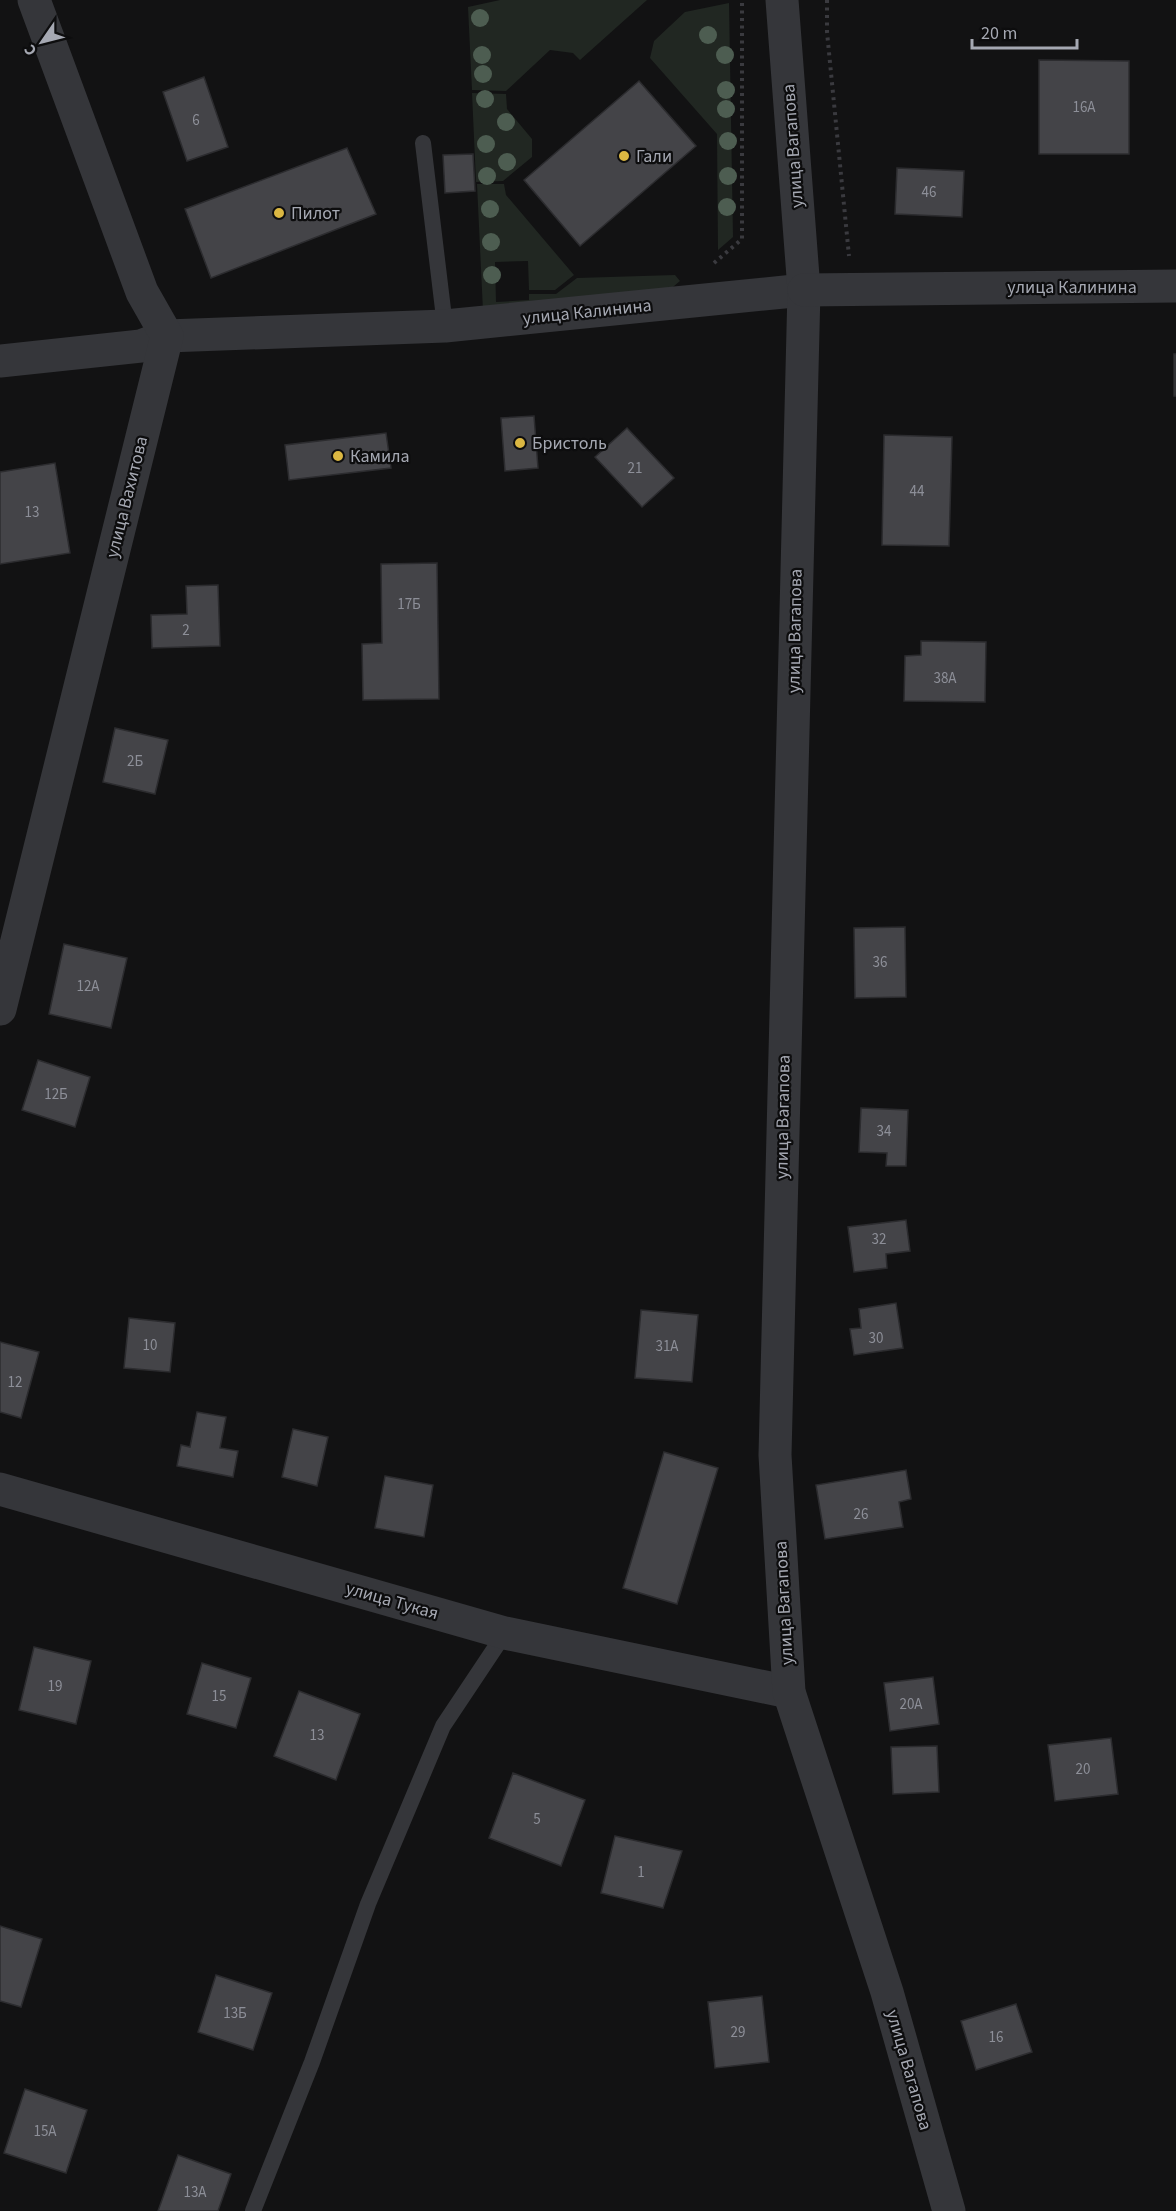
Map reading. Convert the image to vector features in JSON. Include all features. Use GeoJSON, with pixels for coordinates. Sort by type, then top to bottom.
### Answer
{"type":"FeatureCollection","features":[{"type":"Feature","properties":{"kind":"street"},"geometry":{"type":"LineString","coordinates":[[34,0],[142,292],[167,336]]}},
{"type":"Feature","properties":{"kind":"street","name":"улица Вагапова"},"geometry":{"type":"LineString","coordinates":[[782,0],[804,290],[775,1455],[789,1692],[887,1992],[949,2211]]}},
{"type":"Feature","properties":{"kind":"street","name":"улица Калинина"},"geometry":{"type":"LineString","coordinates":[[0,361],[141,346],[167,336],[445,326],[804,290],[1176,286]]}},
{"type":"Feature","properties":{"kind":"street","name":"улица Вахитова"},"geometry":{"type":"LineString","coordinates":[[0,1009],[167,336]]}},
{"type":"Feature","properties":{"kind":"street","name":"улица Тукая"},"geometry":{"type":"LineString","coordinates":[[0,1489],[505,1633],[789,1692]]}},
{"type":"Feature","properties":{"kind":"lane"},"geometry":{"type":"LineString","coordinates":[[423,143],[445,326]]}},
{"type":"Feature","properties":{"kind":"lane"},"geometry":{"type":"LineString","coordinates":[[253,2211],[312,2062],[368,1904],[443,1725],[505,1633]]}},
{"type":"Feature","properties":{"kind":"path"},"geometry":{"type":"LineString","coordinates":[[712,265],[742,239],[742,0]]}},
{"type":"Feature","properties":{"kind":"path"},"geometry":{"type":"LineString","coordinates":[[827,0],[827,32],[853,288]]}},
{"type":"Feature","properties":{"kind":"shaded area"},"geometry":{"type":"Polygon","coordinates":[[[500,0],[647,0],[580,60],[573,53],[550,50],[506,91],[472,90],[468,7],[500,0]]]}},
{"type":"Feature","properties":{"kind":"shaded area"},"geometry":{"type":"Polygon","coordinates":[[[729,3],[733,237],[718,250],[717,134],[650,58],[654,41],[685,12],[729,3]]]}},
{"type":"Feature","properties":{"kind":"shaded area"},"geometry":{"type":"Polygon","coordinates":[[[472,93],[506,94],[507,109],[532,139],[532,157],[503,181],[476,182],[472,93]]]}},
{"type":"Feature","properties":{"kind":"shaded area"},"geometry":{"type":"Polygon","coordinates":[[[477,184],[504,184],[506,195],[574,275],[555,290],[529,290],[528,261],[495,262],[496,302],[529,300],[529,294],[556,294],[577,278],[675,275],[680,281],[655,302],[483,311],[477,184]]]}},
{"type":"Feature","properties":{"kind":"building"},"geometry":{"type":"Polygon","coordinates":[[[1039,60],[1129,61],[1129,154],[1039,154],[1039,60]]]}},
{"type":"Feature","properties":{"kind":"building"},"geometry":{"type":"Polygon","coordinates":[[[204,77],[228,147],[187,161],[163,92],[204,77]]]}},
{"type":"Feature","properties":{"kind":"building"},"geometry":{"type":"Polygon","coordinates":[[[639,81],[696,146],[580,246],[524,180],[639,81]]]}},
{"type":"Feature","properties":{"kind":"building"},"geometry":{"type":"Polygon","coordinates":[[[347,148],[376,214],[211,278],[185,209],[347,148]]]}},
{"type":"Feature","properties":{"kind":"building"},"geometry":{"type":"Polygon","coordinates":[[[473,154],[475,191],[445,193],[443,155],[473,154]]]}},
{"type":"Feature","properties":{"kind":"building"},"geometry":{"type":"Polygon","coordinates":[[[897,168],[964,171],[962,217],[895,214],[897,168]]]}},
{"type":"Feature","properties":{"kind":"building"},"geometry":{"type":"Polygon","coordinates":[[[1174,354],[1176,354],[1176,396],[1174,396],[1174,354]]]}},
{"type":"Feature","properties":{"kind":"building","name":"Бристоль"},"geometry":{"type":"Polygon","coordinates":[[[534,416],[538,468],[505,471],[501,418],[534,416]]]}},
{"type":"Feature","properties":{"kind":"building"},"geometry":{"type":"Polygon","coordinates":[[[627,428],[674,478],[642,507],[595,457],[627,428]]]}},
{"type":"Feature","properties":{"kind":"building"},"geometry":{"type":"Polygon","coordinates":[[[386,433],[391,468],[289,480],[285,445],[386,433]]]}},
{"type":"Feature","properties":{"kind":"building"},"geometry":{"type":"Polygon","coordinates":[[[884,435],[952,437],[949,546],[882,545],[884,435]]]}},
{"type":"Feature","properties":{"kind":"building"},"geometry":{"type":"Polygon","coordinates":[[[55,463],[70,553],[0,564],[0,472],[55,463]]]}},
{"type":"Feature","properties":{"kind":"building"},"geometry":{"type":"Polygon","coordinates":[[[437,563],[439,699],[363,700],[362,644],[382,643],[381,564],[437,563]]]}},
{"type":"Feature","properties":{"kind":"building"},"geometry":{"type":"Polygon","coordinates":[[[218,585],[220,646],[152,648],[151,615],[187,614],[186,586],[218,585]]]}},
{"type":"Feature","properties":{"kind":"building"},"geometry":{"type":"Polygon","coordinates":[[[921,641],[986,642],[985,702],[904,701],[905,656],[921,655],[921,641]]]}},
{"type":"Feature","properties":{"kind":"building"},"geometry":{"type":"Polygon","coordinates":[[[115,728],[168,740],[155,794],[103,782],[115,728]]]}},
{"type":"Feature","properties":{"kind":"building"},"geometry":{"type":"Polygon","coordinates":[[[905,927],[906,997],[855,998],[854,928],[905,927]]]}},
{"type":"Feature","properties":{"kind":"building"},"geometry":{"type":"Polygon","coordinates":[[[64,944],[127,958],[111,1028],[49,1014],[64,944]]]}},
{"type":"Feature","properties":{"kind":"building"},"geometry":{"type":"Polygon","coordinates":[[[38,1060],[90,1077],[75,1127],[22,1110],[38,1060]]]}},
{"type":"Feature","properties":{"kind":"building"},"geometry":{"type":"Polygon","coordinates":[[[861,1108],[908,1110],[906,1166],[886,1166],[887,1153],[859,1152],[861,1108]]]}},
{"type":"Feature","properties":{"kind":"building"},"geometry":{"type":"Polygon","coordinates":[[[906,1220],[910,1251],[886,1254],[887,1268],[854,1272],[848,1227],[906,1220]]]}},
{"type":"Feature","properties":{"kind":"building"},"geometry":{"type":"Polygon","coordinates":[[[896,1303],[903,1348],[854,1355],[850,1329],[861,1328],[859,1309],[896,1303]]]}},
{"type":"Feature","properties":{"kind":"building"},"geometry":{"type":"Polygon","coordinates":[[[641,1310],[698,1315],[692,1382],[635,1378],[641,1310]]]}},
{"type":"Feature","properties":{"kind":"building"},"geometry":{"type":"Polygon","coordinates":[[[129,1318],[175,1323],[170,1372],[124,1368],[129,1318]]]}},
{"type":"Feature","properties":{"kind":"building"},"geometry":{"type":"Polygon","coordinates":[[[0,1342],[39,1352],[21,1418],[0,1412],[0,1342]]]}},
{"type":"Feature","properties":{"kind":"building"},"geometry":{"type":"Polygon","coordinates":[[[197,1412],[226,1417],[220,1448],[238,1451],[233,1477],[177,1466],[181,1445],[190,1447],[197,1412]]]}},
{"type":"Feature","properties":{"kind":"building"},"geometry":{"type":"Polygon","coordinates":[[[293,1429],[328,1437],[317,1486],[282,1477],[293,1429]]]}},
{"type":"Feature","properties":{"kind":"building"},"geometry":{"type":"Polygon","coordinates":[[[664,1452],[718,1468],[677,1604],[623,1588],[664,1452]]]}},
{"type":"Feature","properties":{"kind":"building"},"geometry":{"type":"Polygon","coordinates":[[[906,1470],[911,1499],[899,1502],[903,1527],[825,1539],[816,1485],[906,1470]]]}},
{"type":"Feature","properties":{"kind":"building"},"geometry":{"type":"Polygon","coordinates":[[[385,1476],[433,1485],[424,1537],[375,1528],[385,1476]]]}},
{"type":"Feature","properties":{"kind":"building"},"geometry":{"type":"Polygon","coordinates":[[[34,1647],[91,1661],[76,1724],[19,1710],[34,1647]]]}},
{"type":"Feature","properties":{"kind":"building"},"geometry":{"type":"Polygon","coordinates":[[[202,1663],[251,1678],[236,1728],[187,1714],[202,1663]]]}},
{"type":"Feature","properties":{"kind":"building"},"geometry":{"type":"Polygon","coordinates":[[[933,1677],[939,1724],[890,1731],[884,1683],[933,1677]]]}},
{"type":"Feature","properties":{"kind":"building"},"geometry":{"type":"Polygon","coordinates":[[[299,1691],[360,1714],[336,1780],[274,1756],[299,1691]]]}},
{"type":"Feature","properties":{"kind":"building"},"geometry":{"type":"Polygon","coordinates":[[[1111,1738],[1118,1794],[1055,1801],[1048,1745],[1111,1738]]]}},
{"type":"Feature","properties":{"kind":"building"},"geometry":{"type":"Polygon","coordinates":[[[937,1746],[939,1792],[893,1794],[891,1747],[937,1746]]]}},
{"type":"Feature","properties":{"kind":"building"},"geometry":{"type":"Polygon","coordinates":[[[513,1773],[585,1800],[561,1866],[489,1838],[513,1773]]]}},
{"type":"Feature","properties":{"kind":"building"},"geometry":{"type":"Polygon","coordinates":[[[615,1836],[682,1851],[663,1908],[601,1893],[615,1836]]]}},
{"type":"Feature","properties":{"kind":"building"},"geometry":{"type":"Polygon","coordinates":[[[0,1926],[42,1939],[21,2007],[0,2001],[0,1926]]]}},
{"type":"Feature","properties":{"kind":"building"},"geometry":{"type":"Polygon","coordinates":[[[216,1975],[272,1993],[253,2050],[198,2032],[216,1975]]]}},
{"type":"Feature","properties":{"kind":"building"},"geometry":{"type":"Polygon","coordinates":[[[762,1996],[769,2062],[715,2068],[708,2002],[762,1996]]]}},
{"type":"Feature","properties":{"kind":"building"},"geometry":{"type":"Polygon","coordinates":[[[1016,2004],[1032,2052],[976,2070],[961,2021],[1016,2004]]]}},
{"type":"Feature","properties":{"kind":"building"},"geometry":{"type":"Polygon","coordinates":[[[25,2089],[87,2110],[66,2173],[4,2153],[25,2089]]]}},
{"type":"Feature","properties":{"kind":"building"},"geometry":{"type":"Polygon","coordinates":[[[178,2155],[231,2174],[218,2211],[158,2211],[178,2155]]]}},
{"type":"Feature","properties":{"kind":"place","name":"Гали"},"geometry":{"type":"Point","coordinates":[624,156]}},
{"type":"Feature","properties":{"kind":"place","name":"Пилот"},"geometry":{"type":"Point","coordinates":[279,213]}},
{"type":"Feature","properties":{"kind":"place","name":"Бристоль"},"geometry":{"type":"Point","coordinates":[520,443]}},
{"type":"Feature","properties":{"kind":"place","name":"Камила"},"geometry":{"type":"Point","coordinates":[338,456]}}]}
